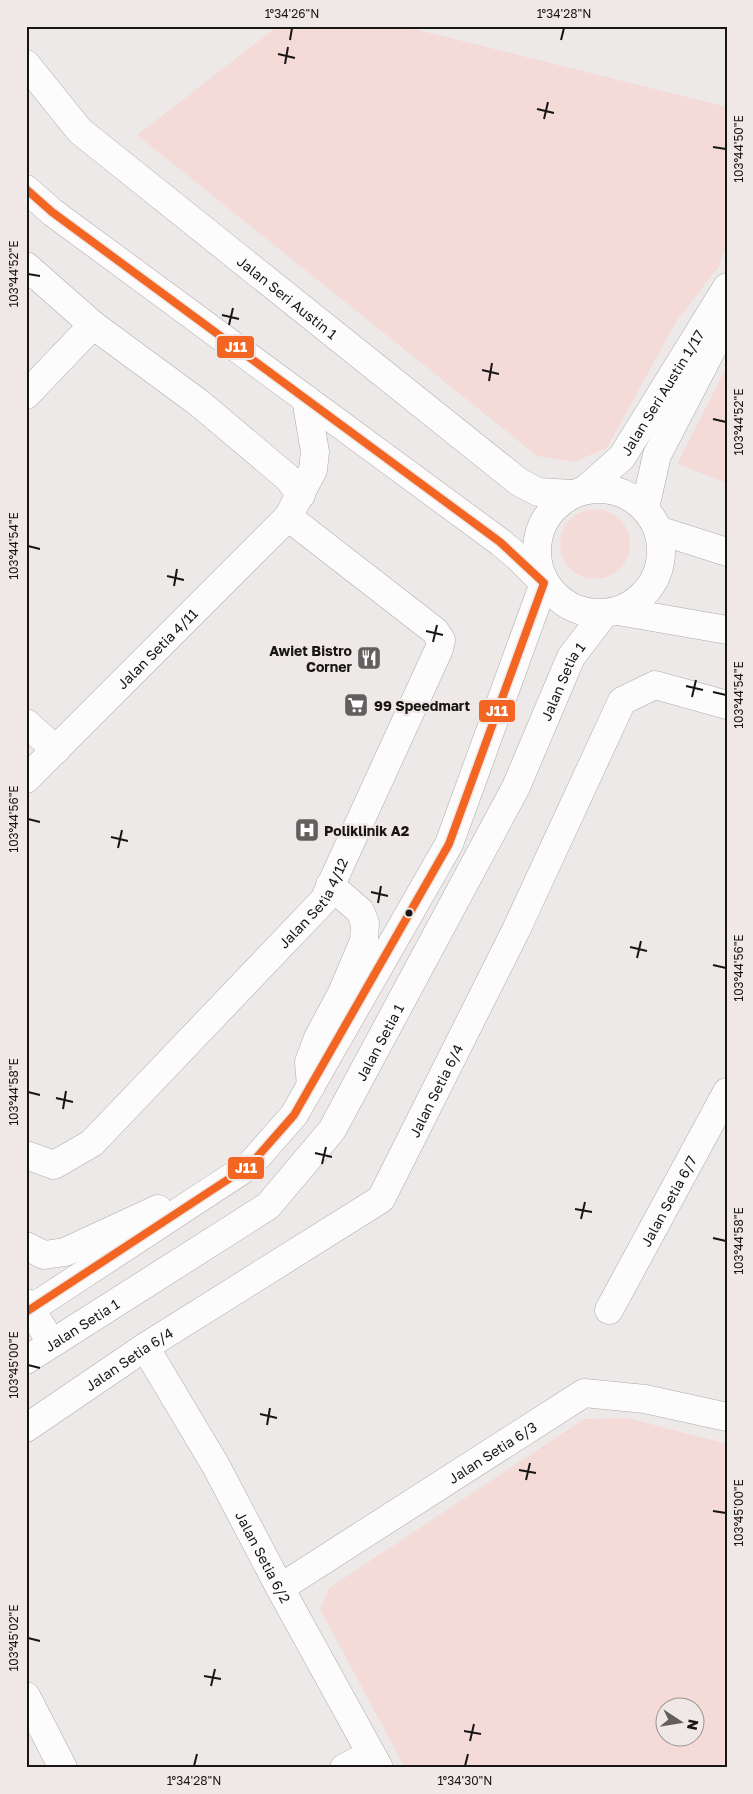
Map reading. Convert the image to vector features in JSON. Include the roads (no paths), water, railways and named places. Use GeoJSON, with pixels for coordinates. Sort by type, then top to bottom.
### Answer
{"type":"FeatureCollection","features":[{"type":"Feature","properties":{"kind":"street","name":"Jalan Seri Austin 1"},"geometry":{"type":"LineString","coordinates":[[26,64],[80,131],[519,482],[538,492],[579,492]]}},
{"type":"Feature","properties":{"kind":"street"},"geometry":{"type":"LineString","coordinates":[[26,189],[52,212],[500,542],[520,558],[556,597],[570,607],[586,612],[611,612],[727,630]]}},
{"type":"Feature","properties":{"kind":"street"},"geometry":{"type":"LineString","coordinates":[[26,266],[93,326],[199,404],[288,478],[294,506]]}},
{"type":"Feature","properties":{"kind":"street","name":"Jalan Seri Austin 1/17"},"geometry":{"type":"LineString","coordinates":[[579,492],[622,457],[727,286]]}},
{"type":"Feature","properties":{"kind":"street","name":"Jalan Seri Austin 1/17"},"geometry":{"type":"LineString","coordinates":[[651,519],[656,455],[727,320]]}},
{"type":"Feature","properties":{"kind":"street"},"geometry":{"type":"LineString","coordinates":[[26,395],[93,326]]}},
{"type":"Feature","properties":{"kind":"street","name":"Jalan Setia 4/11"},"geometry":{"type":"LineString","coordinates":[[26,779],[294,506],[313,470],[315,452],[306,399]]}},
{"type":"Feature","properties":{"kind":"street"},"geometry":{"type":"LineString","coordinates":[[52,1343],[28,1308],[250,1165],[294,1115],[449,844],[544,582],[537,557],[537,541],[541,526],[550,512],[560,502],[579,492],[607,488],[628,495],[651,519],[727,552]]}},
{"type":"Feature","properties":{"kind":"street","name":"Jalan Setia 4/12"},"geometry":{"type":"LineString","coordinates":[[26,1156],[54,1165],[92,1144],[324,900],[439,650],[441,640],[435,630],[294,506]]}},
{"type":"Feature","properties":{"kind":"street"},"geometry":{"type":"LineString","coordinates":[[611,612],[636,602],[650,587],[659,570],[661,549],[651,519]]}},
{"type":"Feature","properties":{"kind":"street","name":"Jalan Setia 1"},"geometry":{"type":"LineString","coordinates":[[26,1360],[268,1206],[332,1130],[516,787],[571,657],[611,612]]}},
{"type":"Feature","properties":{"kind":"street","name":"Jalan Setia 6/4"},"geometry":{"type":"LineString","coordinates":[[26,1428],[145,1347],[381,1198],[516,930],[622,701],[655,685],[727,705]]}},
{"type":"Feature","properties":{"kind":"street"},"geometry":{"type":"LineString","coordinates":[[26,723],[56,750]]}},
{"type":"Feature","properties":{"kind":"street"},"geometry":{"type":"LineString","coordinates":[[311,1086],[309,1062],[318,1038],[342,993],[364,942],[365,923],[360,911],[330,885]]}},
{"type":"Feature","properties":{"kind":"street","name":"Jalan Setia 6/7"},"geometry":{"type":"LineString","coordinates":[[609,1310],[727,1092]]}},
{"type":"Feature","properties":{"kind":"street"},"geometry":{"type":"LineString","coordinates":[[26,1246],[44,1255],[65,1252],[250,1165]]}},
{"type":"Feature","properties":{"kind":"street","name":"Jalan Setia 6/2"},"geometry":{"type":"LineString","coordinates":[[145,1347],[216,1466],[280,1588],[375,1761]]}},
{"type":"Feature","properties":{"kind":"street","name":"Jalan Setia 6/3"},"geometry":{"type":"LineString","coordinates":[[280,1588],[584,1394],[645,1400],[727,1417]]}},
{"type":"Feature","properties":{"kind":"street"},"geometry":{"type":"LineString","coordinates":[[26,1696],[63,1768]]}},
{"type":"Feature","properties":{"kind":"street"},"geometry":{"type":"LineString","coordinates":[[344,1768],[375,1761]]}},
{"type":"Feature","properties":{"kind":"place","name":"Awiet Bistro Corner"},"geometry":{"type":"Point","coordinates":[369,658]}},
{"type":"Feature","properties":{"kind":"place","name":"99 Speedmart"},"geometry":{"type":"Point","coordinates":[356,705]}},
{"type":"Feature","properties":{"kind":"place","name":"Poliklinik A2"},"geometry":{"type":"Point","coordinates":[307,830]}}]}
